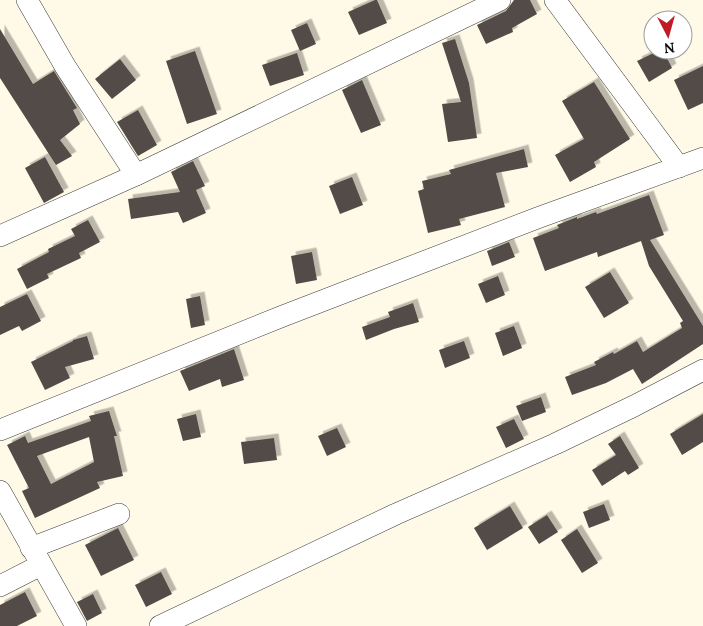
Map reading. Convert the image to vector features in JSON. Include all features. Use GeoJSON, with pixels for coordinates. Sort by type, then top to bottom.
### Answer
{"type":"FeatureCollection","features":[{"type":"Feature","properties":{"kind":"street"},"geometry":{"type":"LineString","coordinates":[[27,0],[65,66],[136,175]]}},
{"type":"Feature","properties":{"kind":"street"},"geometry":{"type":"LineString","coordinates":[[0,236],[136,175],[500,0]]}},
{"type":"Feature","properties":{"kind":"street"},"geometry":{"type":"LineString","coordinates":[[0,430],[302,309],[540,217],[696,164],[555,0]]}},
{"type":"Feature","properties":{"kind":"street"},"geometry":{"type":"LineString","coordinates":[[160,626],[396,514],[555,444],[703,370]]}},
{"type":"Feature","properties":{"kind":"street"},"geometry":{"type":"LineString","coordinates":[[0,491],[76,626]]}},
{"type":"Feature","properties":{"kind":"street"},"geometry":{"type":"LineString","coordinates":[[0,586],[36,556],[119,514]]}},
{"type":"Feature","properties":{"kind":"building"},"geometry":{"type":"Polygon","coordinates":[[[377,0],[387,23],[359,35],[348,12],[377,0]]]}},
{"type":"Feature","properties":{"kind":"building"},"geometry":{"type":"Polygon","coordinates":[[[514,0],[530,0],[537,14],[512,28],[513,32],[486,44],[477,25],[506,11],[514,0]]]}},
{"type":"Feature","properties":{"kind":"building"},"geometry":{"type":"Polygon","coordinates":[[[307,23],[316,44],[300,51],[291,30],[307,23]]]}},
{"type":"Feature","properties":{"kind":"building"},"geometry":{"type":"Polygon","coordinates":[[[0,29],[33,84],[54,71],[77,108],[73,110],[80,124],[60,140],[72,156],[56,165],[0,78],[0,29]]]}},
{"type":"Feature","properties":{"kind":"building"},"geometry":{"type":"Polygon","coordinates":[[[455,39],[469,83],[477,138],[448,142],[442,104],[461,102],[442,43],[455,39]]]}},
{"type":"Feature","properties":{"kind":"building"},"geometry":{"type":"Polygon","coordinates":[[[195,51],[217,114],[187,124],[166,61],[195,51]]]}},
{"type":"Feature","properties":{"kind":"building"},"geometry":{"type":"Polygon","coordinates":[[[297,53],[304,75],[270,86],[262,65],[297,53]]]}},
{"type":"Feature","properties":{"kind":"building"},"geometry":{"type":"Polygon","coordinates":[[[643,58],[643,60],[668,60],[672,68],[649,82],[637,61],[643,58]]]}},
{"type":"Feature","properties":{"kind":"building"},"geometry":{"type":"Polygon","coordinates":[[[120,59],[136,80],[112,99],[95,79],[120,59]]]}},
{"type":"Feature","properties":{"kind":"building"},"geometry":{"type":"Polygon","coordinates":[[[703,66],[703,103],[688,110],[674,80],[703,66]]]}},
{"type":"Feature","properties":{"kind":"building"},"geometry":{"type":"Polygon","coordinates":[[[362,80],[381,125],[361,133],[342,90],[362,80]]]}},
{"type":"Feature","properties":{"kind":"building"},"geometry":{"type":"Polygon","coordinates":[[[594,82],[630,139],[594,162],[596,167],[570,182],[555,155],[584,139],[562,101],[594,82]]]}},
{"type":"Feature","properties":{"kind":"building"},"geometry":{"type":"Polygon","coordinates":[[[138,110],[157,145],[138,156],[117,122],[138,110]]]}},
{"type":"Feature","properties":{"kind":"building"},"geometry":{"type":"Polygon","coordinates":[[[524,149],[528,167],[496,173],[505,207],[459,219],[461,225],[428,233],[418,191],[424,189],[422,181],[451,174],[449,170],[524,149]]]}},
{"type":"Feature","properties":{"kind":"building"},"geometry":{"type":"Polygon","coordinates":[[[45,157],[64,192],[44,203],[25,168],[45,157]]]}},
{"type":"Feature","properties":{"kind":"building"},"geometry":{"type":"Polygon","coordinates":[[[193,161],[205,186],[196,190],[206,213],[183,223],[178,212],[131,219],[128,199],[180,192],[171,172],[193,161]]]}},
{"type":"Feature","properties":{"kind":"building"},"geometry":{"type":"Polygon","coordinates":[[[352,177],[363,205],[340,214],[329,186],[352,177]]]}},
{"type":"Feature","properties":{"kind":"building"},"geometry":{"type":"Polygon","coordinates":[[[649,195],[664,235],[650,240],[703,326],[703,344],[642,384],[633,369],[606,383],[572,395],[565,377],[596,365],[594,362],[613,352],[614,354],[637,341],[643,352],[682,328],[680,323],[683,321],[649,266],[641,241],[598,257],[597,252],[545,271],[533,238],[559,228],[557,225],[577,217],[577,219],[596,212],[597,214],[649,195]]]}},
{"type":"Feature","properties":{"kind":"building"},"geometry":{"type":"Polygon","coordinates":[[[88,220],[100,242],[79,253],[81,258],[47,274],[49,278],[27,289],[17,269],[49,252],[48,249],[75,236],[71,229],[88,220]]]}},
{"type":"Feature","properties":{"kind":"building"},"geometry":{"type":"Polygon","coordinates":[[[509,242],[515,257],[492,266],[487,251],[509,242]]]}},
{"type":"Feature","properties":{"kind":"building"},"geometry":{"type":"Polygon","coordinates":[[[312,252],[317,280],[296,284],[291,256],[312,252]]]}},
{"type":"Feature","properties":{"kind":"building"},"geometry":{"type":"Polygon","coordinates":[[[610,272],[629,303],[604,318],[585,287],[610,272]]]}},
{"type":"Feature","properties":{"kind":"building"},"geometry":{"type":"Polygon","coordinates":[[[498,276],[505,295],[486,303],[478,284],[498,276]]]}},
{"type":"Feature","properties":{"kind":"building"},"geometry":{"type":"Polygon","coordinates":[[[27,294],[41,321],[22,331],[19,326],[0,335],[0,307],[27,294]]]}},
{"type":"Feature","properties":{"kind":"building"},"geometry":{"type":"Polygon","coordinates":[[[200,296],[205,325],[191,328],[186,299],[200,296]]]}},
{"type":"Feature","properties":{"kind":"building"},"geometry":{"type":"Polygon","coordinates":[[[413,303],[419,322],[366,340],[362,327],[390,317],[388,312],[413,303]]]}},
{"type":"Feature","properties":{"kind":"building"},"geometry":{"type":"Polygon","coordinates":[[[514,326],[522,348],[503,356],[495,333],[514,326]]]}},
{"type":"Feature","properties":{"kind":"building"},"geometry":{"type":"Polygon","coordinates":[[[87,336],[94,359],[65,367],[70,378],[45,390],[31,362],[73,340],[87,336]]]}},
{"type":"Feature","properties":{"kind":"building"},"geometry":{"type":"Polygon","coordinates":[[[464,341],[470,358],[445,368],[439,350],[464,341]]]}},
{"type":"Feature","properties":{"kind":"building"},"geometry":{"type":"Polygon","coordinates":[[[234,349],[244,380],[222,387],[220,379],[189,391],[180,371],[234,349]]]}},
{"type":"Feature","properties":{"kind":"building"},"geometry":{"type":"Polygon","coordinates":[[[541,397],[546,412],[522,421],[516,406],[541,397]]]}},
{"type":"Feature","properties":{"kind":"building"},"geometry":{"type":"Polygon","coordinates":[[[109,411],[117,436],[114,436],[123,476],[97,482],[100,488],[35,518],[22,491],[29,488],[7,445],[25,436],[28,443],[91,421],[89,416],[109,411]],[[89,437],[37,456],[51,484],[94,462],[89,437]]]}},
{"type":"Feature","properties":{"kind":"building"},"geometry":{"type":"Polygon","coordinates":[[[196,414],[201,437],[183,441],[177,419],[196,414]]]}},
{"type":"Feature","properties":{"kind":"building"},"geometry":{"type":"Polygon","coordinates":[[[703,414],[703,442],[682,455],[670,434],[703,414]]]}},
{"type":"Feature","properties":{"kind":"building"},"geometry":{"type":"Polygon","coordinates":[[[514,419],[524,439],[506,448],[496,427],[514,419]]]}},
{"type":"Feature","properties":{"kind":"building"},"geometry":{"type":"Polygon","coordinates":[[[337,428],[346,447],[327,456],[318,436],[337,428]]]}},
{"type":"Feature","properties":{"kind":"building"},"geometry":{"type":"Polygon","coordinates":[[[620,436],[639,468],[628,475],[625,471],[602,486],[592,470],[616,455],[608,444],[620,436]]]}},
{"type":"Feature","properties":{"kind":"building"},"geometry":{"type":"Polygon","coordinates":[[[274,438],[277,460],[244,464],[241,442],[274,438]]]}},
{"type":"Feature","properties":{"kind":"building"},"geometry":{"type":"Polygon","coordinates":[[[604,504],[610,520],[589,528],[583,512],[604,504]]]}},
{"type":"Feature","properties":{"kind":"building"},"geometry":{"type":"Polygon","coordinates":[[[510,506],[523,528],[487,550],[474,528],[510,506]]]}},
{"type":"Feature","properties":{"kind":"building"},"geometry":{"type":"Polygon","coordinates":[[[547,515],[558,532],[539,544],[528,527],[547,515]]]}},
{"type":"Feature","properties":{"kind":"building"},"geometry":{"type":"Polygon","coordinates":[[[118,528],[134,560],[101,576],[85,545],[118,528]]]}},
{"type":"Feature","properties":{"kind":"building"},"geometry":{"type":"Polygon","coordinates":[[[577,529],[598,563],[582,573],[561,540],[577,529]]]}},
{"type":"Feature","properties":{"kind":"building"},"geometry":{"type":"Polygon","coordinates":[[[161,572],[172,594],[146,607],[135,585],[161,572]]]}},
{"type":"Feature","properties":{"kind":"building"},"geometry":{"type":"Polygon","coordinates":[[[25,592],[37,616],[17,626],[0,626],[0,605],[25,592]]]}},
{"type":"Feature","properties":{"kind":"building"},"geometry":{"type":"Polygon","coordinates":[[[93,594],[102,613],[87,621],[77,602],[93,594]]]}}]}
